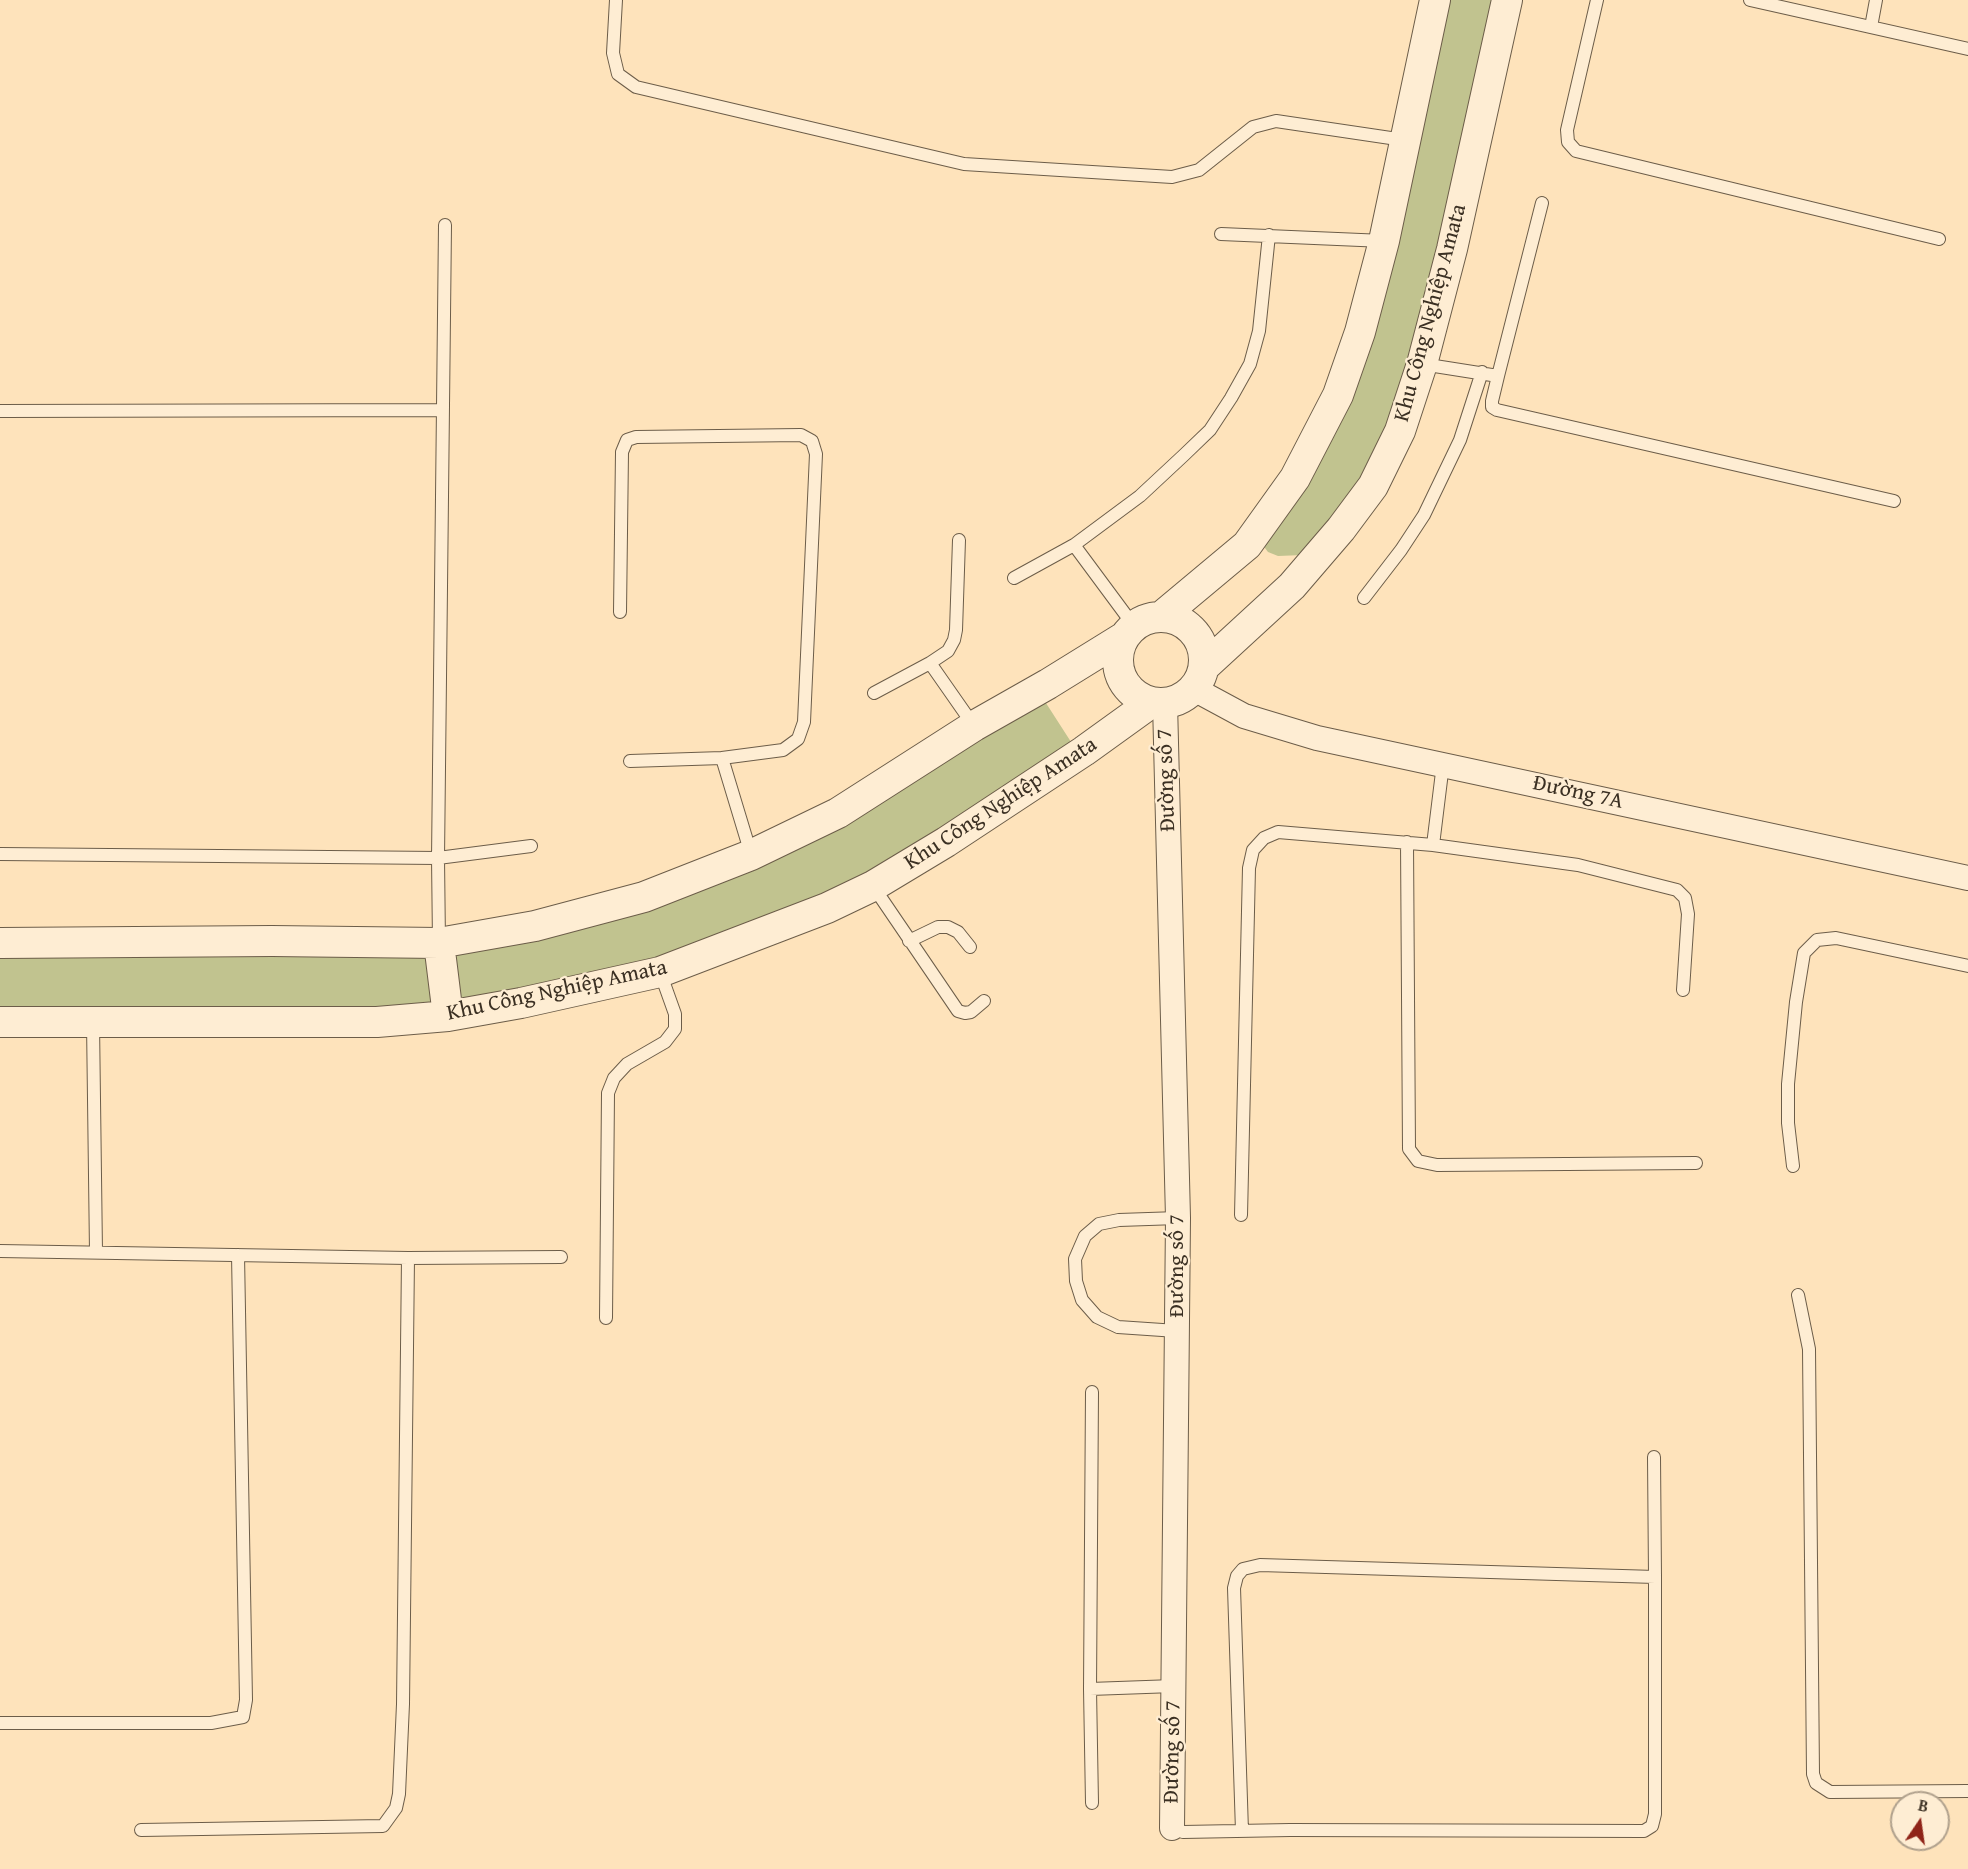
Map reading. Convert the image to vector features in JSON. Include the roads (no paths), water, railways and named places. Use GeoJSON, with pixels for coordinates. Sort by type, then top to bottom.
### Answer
{"type":"FeatureCollection","features":[{"type":"Feature","properties":{"kind":"street"},"geometry":{"type":"LineString","coordinates":[[1162,616],[1247,545],[1295,478],[1338,395],[1360,332],[1384,241],[1435,0]]}},
{"type":"Feature","properties":{"kind":"street","name":"Khu Công Nghiệp Amata"},"geometry":{"type":"LineString","coordinates":[[1199,678],[1292,586],[1341,529],[1373,486],[1400,431],[1422,364],[1452,249],[1507,0]]}},
{"type":"Feature","properties":{"kind":"street"},"geometry":{"type":"LineString","coordinates":[[0,943],[272,941],[439,943],[534,926],[644,897],[751,855],[838,813],[974,726],[1048,684],[1148,618],[1162,616],[1177,619],[1190,626],[1197,635],[1205,653],[1199,678],[1188,695],[1175,702],[1158,703],[1138,696],[1128,688],[1120,675],[1118,654],[1129,631]]}},
{"type":"Feature","properties":{"kind":"street","name":"Đường 7A"},"geometry":{"type":"LineString","coordinates":[[1199,678],[1244,716],[1317,738],[1968,878]]}},
{"type":"Feature","properties":{"kind":"street","name":"Khu Công Nghiệp Amata"},"geometry":{"type":"LineString","coordinates":[[0,1022],[377,1022],[448,1016],[521,1003],[660,972],[827,908],[873,886],[946,842],[1158,703]]}},
{"type":"Feature","properties":{"kind":"street","name":"Đường số 7"},"geometry":{"type":"LineString","coordinates":[[1158,703],[1178,1218],[1172,1828]]}},
{"type":"Feature","properties":{"kind":"street"},"geometry":{"type":"LineString","coordinates":[[439,943],[448,1016]]}},
{"type":"Feature","properties":{"kind":"lane"},"geometry":{"type":"LineString","coordinates":[[616,0],[614,53],[618,74],[636,87],[964,164],[1172,177],[1199,170],[1253,127],[1276,121],[1404,140]]}},
{"type":"Feature","properties":{"kind":"lane"},"geometry":{"type":"LineString","coordinates":[[1597,0],[1567,130],[1568,142],[1576,151],[1940,239]]}},
{"type":"Feature","properties":{"kind":"lane"},"geometry":{"type":"LineString","coordinates":[[1750,0],[1968,49]]}},
{"type":"Feature","properties":{"kind":"lane"},"geometry":{"type":"LineString","coordinates":[[1871,27],[1876,0]]}},
{"type":"Feature","properties":{"kind":"lane"},"geometry":{"type":"LineString","coordinates":[[1542,203],[1492,407],[1894,501]]}},
{"type":"Feature","properties":{"kind":"lane"},"geometry":{"type":"LineString","coordinates":[[439,943],[445,225]]}},
{"type":"Feature","properties":{"kind":"lane"},"geometry":{"type":"LineString","coordinates":[[1221,234],[1384,241]]}},
{"type":"Feature","properties":{"kind":"lane"},"geometry":{"type":"LineString","coordinates":[[1014,578],[1074,545],[1140,496],[1210,430],[1250,364],[1259,331],[1269,235]]}},
{"type":"Feature","properties":{"kind":"lane"},"geometry":{"type":"LineString","coordinates":[[1422,364],[1498,376]]}},
{"type":"Feature","properties":{"kind":"lane"},"geometry":{"type":"LineString","coordinates":[[1364,598],[1401,550],[1429,504],[1460,440],[1482,372]]}},
{"type":"Feature","properties":{"kind":"lane"},"geometry":{"type":"LineString","coordinates":[[0,411],[443,410]]}},
{"type":"Feature","properties":{"kind":"lane"},"geometry":{"type":"LineString","coordinates":[[620,612],[622,452],[627,440],[636,436],[801,435],[812,441],[816,454],[804,722],[798,739],[783,750],[722,758],[630,761]]}},
{"type":"Feature","properties":{"kind":"lane"},"geometry":{"type":"LineString","coordinates":[[874,693],[948,651],[956,630],[959,540]]}},
{"type":"Feature","properties":{"kind":"lane"},"geometry":{"type":"LineString","coordinates":[[1074,545],[1129,631]]}},
{"type":"Feature","properties":{"kind":"lane"},"geometry":{"type":"LineString","coordinates":[[930,663],[974,726]]}},
{"type":"Feature","properties":{"kind":"lane"},"geometry":{"type":"LineString","coordinates":[[722,758],[751,855]]}},
{"type":"Feature","properties":{"kind":"lane"},"geometry":{"type":"LineString","coordinates":[[1433,845],[1443,764]]}},
{"type":"Feature","properties":{"kind":"lane"},"geometry":{"type":"LineString","coordinates":[[1240,1215],[1249,868],[1253,850],[1264,838],[1278,832],[1433,845],[1578,865],[1677,890],[1685,898],[1688,914],[1683,990]]}},
{"type":"Feature","properties":{"kind":"lane"},"geometry":{"type":"LineString","coordinates":[[1407,842],[1410,1149],[1418,1161],[1437,1165],[1696,1163]]}},
{"type":"Feature","properties":{"kind":"lane"},"geometry":{"type":"LineString","coordinates":[[0,854],[438,858],[531,846]]}},
{"type":"Feature","properties":{"kind":"lane"},"geometry":{"type":"LineString","coordinates":[[873,886],[958,1011],[971,1012],[984,1001]]}},
{"type":"Feature","properties":{"kind":"lane"},"geometry":{"type":"LineString","coordinates":[[909,941],[938,927],[948,927],[958,932],[970,947]]}},
{"type":"Feature","properties":{"kind":"lane"},"geometry":{"type":"LineString","coordinates":[[1793,1166],[1788,1124],[1788,1084],[1796,1002],[1804,953],[1817,940],[1836,939],[1968,966]]}},
{"type":"Feature","properties":{"kind":"lane"},"geometry":{"type":"LineString","coordinates":[[606,1318],[608,1093],[614,1078],[627,1064],[665,1042],[675,1029],[675,1014],[660,972]]}},
{"type":"Feature","properties":{"kind":"lane"},"geometry":{"type":"LineString","coordinates":[[93,1023],[96,1252]]}},
{"type":"Feature","properties":{"kind":"lane"},"geometry":{"type":"LineString","coordinates":[[1177,1331],[1118,1327],[1097,1317],[1082,1300],[1076,1281],[1076,1259],[1085,1236],[1100,1224],[1119,1220],[1178,1218]]}},
{"type":"Feature","properties":{"kind":"lane"},"geometry":{"type":"LineString","coordinates":[[0,1251],[408,1258],[561,1257]]}},
{"type":"Feature","properties":{"kind":"lane"},"geometry":{"type":"LineString","coordinates":[[0,1723],[211,1723],[243,1717],[246,1700],[238,1255]]}},
{"type":"Feature","properties":{"kind":"lane"},"geometry":{"type":"LineString","coordinates":[[141,1830],[383,1826],[396,1808],[399,1794],[403,1704],[408,1258]]}},
{"type":"Feature","properties":{"kind":"lane"},"geometry":{"type":"LineString","coordinates":[[1798,1295],[1809,1349],[1813,1774],[1815,1783],[1830,1792],[1968,1791]]}},
{"type":"Feature","properties":{"kind":"lane"},"geometry":{"type":"LineString","coordinates":[[1092,1392],[1090,1689],[1092,1803]]}},
{"type":"Feature","properties":{"kind":"lane"},"geometry":{"type":"LineString","coordinates":[[1172,1828],[1183,1832],[1644,1832],[1652,1826],[1655,1814],[1654,1457]]}},
{"type":"Feature","properties":{"kind":"lane"},"geometry":{"type":"LineString","coordinates":[[1242,1831],[1234,1588],[1237,1576],[1243,1569],[1260,1565],[1655,1577]]}},
{"type":"Feature","properties":{"kind":"lane"},"geometry":{"type":"LineString","coordinates":[[1090,1689],[1174,1686]]}}]}
